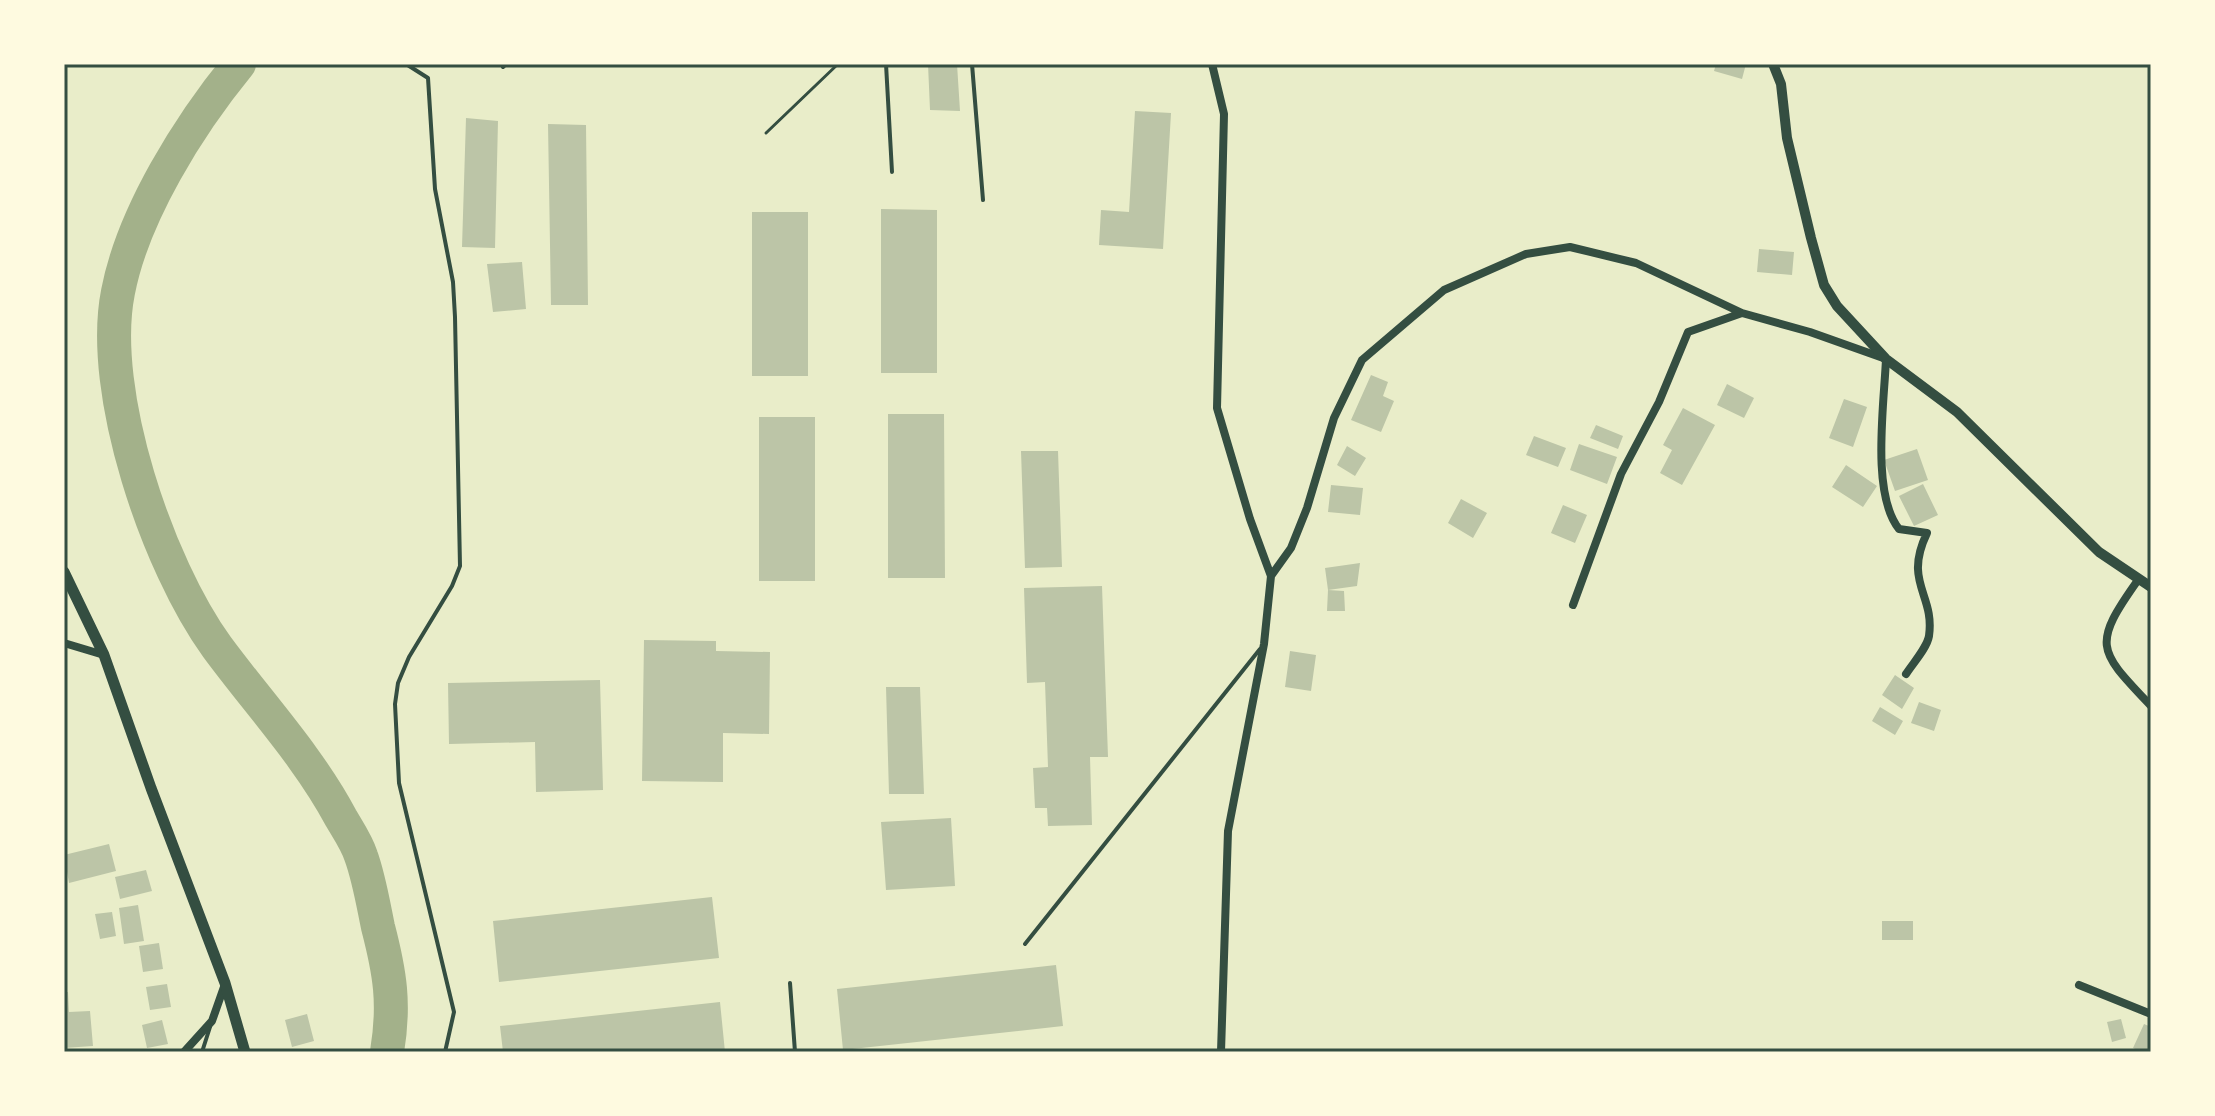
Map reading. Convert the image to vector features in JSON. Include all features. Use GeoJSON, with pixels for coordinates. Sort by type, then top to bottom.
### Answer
{"type":"FeatureCollection","features":[{"type":"Feature","properties":{"kind":"main road"},"geometry":{"type":"LineString","coordinates":[[64,572],[104,655],[225,983],[245,1052]]}},
{"type":"Feature","properties":{"kind":"street"},"geometry":{"type":"LineString","coordinates":[[1212,64],[1224,114],[1217,408],[1250,519],[1271,576],[1264,644],[1228,831],[1221,1052]]}},
{"type":"Feature","properties":{"kind":"street"},"geometry":{"type":"LineString","coordinates":[[1773,64],[1781,84],[1787,138],[1824,285],[1837,306],[1886,359],[1957,412],[2099,552],[2151,587]]}},
{"type":"Feature","properties":{"kind":"street"},"geometry":{"type":"LineString","coordinates":[[1271,576],[1291,548],[1307,508],[1334,418],[1362,360],[1444,290],[1526,254],[1570,247],[1636,263],[1742,313],[1810,332],[1886,359]]}},
{"type":"Feature","properties":{"kind":"street"},"geometry":{"type":"LineString","coordinates":[[1573,605],[1621,474],[1659,402],[1688,332],[1742,313]]}},
{"type":"Feature","properties":{"kind":"street"},"geometry":{"type":"LineString","coordinates":[[1886,359],[1880,474],[1889,517],[1899,529],[1927,533],[1919,550],[1917,567],[1919,585],[1928,607],[1929,638],[1906,674]]}},
{"type":"Feature","properties":{"kind":"street"},"geometry":{"type":"LineString","coordinates":[[2138,580],[2119,606],[2104,640],[2111,662],[2151,706]]}},
{"type":"Feature","properties":{"kind":"street"},"geometry":{"type":"LineString","coordinates":[[64,643],[104,655]]}},
{"type":"Feature","properties":{"kind":"street"},"geometry":{"type":"LineString","coordinates":[[184,1052],[212,1021],[225,983]]}},
{"type":"Feature","properties":{"kind":"street"},"geometry":{"type":"LineString","coordinates":[[2079,985],[2151,1014]]}},
{"type":"Feature","properties":{"kind":"lane"},"geometry":{"type":"LineString","coordinates":[[406,64],[428,78],[435,189],[453,282],[455,317],[460,566],[452,586],[409,657],[398,683],[395,704],[399,783],[454,1012],[445,1052]]}},
{"type":"Feature","properties":{"kind":"lane"},"geometry":{"type":"LineString","coordinates":[[886,64],[892,172]]}},
{"type":"Feature","properties":{"kind":"lane"},"geometry":{"type":"LineString","coordinates":[[972,64],[983,200]]}},
{"type":"Feature","properties":{"kind":"lane"},"geometry":{"type":"LineString","coordinates":[[1025,944],[1264,644]]}},
{"type":"Feature","properties":{"kind":"lane"},"geometry":{"type":"LineString","coordinates":[[790,983],[795,1052]]}},
{"type":"Feature","properties":{"kind":"lane"},"geometry":{"type":"LineString","coordinates":[[202,1052],[212,1021]]}},
{"type":"Feature","properties":{"kind":"path"},"geometry":{"type":"LineString","coordinates":[[766,133],[838,64]]}},
{"type":"Feature","properties":{"kind":"building"},"geometry":{"type":"Polygon","coordinates":[[[928,64],[957,64],[960,111],[930,110],[928,64]]]}},
{"type":"Feature","properties":{"kind":"building"},"geometry":{"type":"Polygon","coordinates":[[[1716,64],[1746,64],[1742,79],[1714,71],[1716,64]]]}},
{"type":"Feature","properties":{"kind":"building"},"geometry":{"type":"Polygon","coordinates":[[[1135,111],[1171,113],[1163,249],[1099,245],[1101,210],[1129,212],[1135,111]]]}},
{"type":"Feature","properties":{"kind":"building"},"geometry":{"type":"Polygon","coordinates":[[[466,118],[498,121],[495,248],[462,247],[466,118]]]}},
{"type":"Feature","properties":{"kind":"building"},"geometry":{"type":"Polygon","coordinates":[[[548,124],[586,125],[588,305],[551,305],[548,124]]]}},
{"type":"Feature","properties":{"kind":"building"},"geometry":{"type":"Polygon","coordinates":[[[881,209],[937,210],[937,373],[881,373],[881,209]]]}},
{"type":"Feature","properties":{"kind":"building"},"geometry":{"type":"Polygon","coordinates":[[[752,212],[808,212],[808,376],[752,376],[752,212]]]}},
{"type":"Feature","properties":{"kind":"building"},"geometry":{"type":"Polygon","coordinates":[[[1759,249],[1794,252],[1792,275],[1757,272],[1759,249]]]}},
{"type":"Feature","properties":{"kind":"building"},"geometry":{"type":"Polygon","coordinates":[[[522,262],[526,309],[493,312],[487,264],[522,262]]]}},
{"type":"Feature","properties":{"kind":"building"},"geometry":{"type":"Polygon","coordinates":[[[1371,375],[1388,382],[1383,396],[1394,401],[1381,432],[1351,420],[1371,375]]]}},
{"type":"Feature","properties":{"kind":"building"},"geometry":{"type":"Polygon","coordinates":[[[1727,384],[1754,398],[1744,418],[1717,405],[1727,384]]]}},
{"type":"Feature","properties":{"kind":"building"},"geometry":{"type":"Polygon","coordinates":[[[1844,399],[1867,407],[1853,447],[1829,438],[1844,399]]]}},
{"type":"Feature","properties":{"kind":"building"},"geometry":{"type":"Polygon","coordinates":[[[1683,408],[1715,425],[1682,485],[1660,473],[1672,450],[1663,445],[1683,408]]]}},
{"type":"Feature","properties":{"kind":"building"},"geometry":{"type":"Polygon","coordinates":[[[888,414],[944,414],[945,578],[888,578],[888,414]]]}},
{"type":"Feature","properties":{"kind":"building"},"geometry":{"type":"Polygon","coordinates":[[[759,417],[815,417],[815,581],[759,581],[759,417]]]}},
{"type":"Feature","properties":{"kind":"building"},"geometry":{"type":"Polygon","coordinates":[[[1596,425],[1623,436],[1618,449],[1590,438],[1596,425]]]}},
{"type":"Feature","properties":{"kind":"building"},"geometry":{"type":"Polygon","coordinates":[[[1534,436],[1566,448],[1558,467],[1526,455],[1534,436]]]}},
{"type":"Feature","properties":{"kind":"building"},"geometry":{"type":"Polygon","coordinates":[[[1579,444],[1617,457],[1607,484],[1570,470],[1579,444]]]}},
{"type":"Feature","properties":{"kind":"building"},"geometry":{"type":"Polygon","coordinates":[[[1347,446],[1366,458],[1355,476],[1337,465],[1347,446]]]}},
{"type":"Feature","properties":{"kind":"building"},"geometry":{"type":"Polygon","coordinates":[[[1917,449],[1928,480],[1895,491],[1884,460],[1917,449]]]}},
{"type":"Feature","properties":{"kind":"building"},"geometry":{"type":"Polygon","coordinates":[[[1021,451],[1058,451],[1062,567],[1025,568],[1021,451]]]}},
{"type":"Feature","properties":{"kind":"building"},"geometry":{"type":"Polygon","coordinates":[[[1846,465],[1877,486],[1863,507],[1832,487],[1846,465]]]}},
{"type":"Feature","properties":{"kind":"building"},"geometry":{"type":"Polygon","coordinates":[[[1923,484],[1938,515],[1914,526],[1899,496],[1923,484]]]}},
{"type":"Feature","properties":{"kind":"building"},"geometry":{"type":"Polygon","coordinates":[[[1331,485],[1363,488],[1360,515],[1328,512],[1331,485]]]}},
{"type":"Feature","properties":{"kind":"building"},"geometry":{"type":"Polygon","coordinates":[[[1461,499],[1487,513],[1473,538],[1448,523],[1461,499]]]}},
{"type":"Feature","properties":{"kind":"building"},"geometry":{"type":"Polygon","coordinates":[[[1563,505],[1587,515],[1575,543],[1551,533],[1563,505]]]}},
{"type":"Feature","properties":{"kind":"building"},"geometry":{"type":"Polygon","coordinates":[[[1360,563],[1357,586],[1328,590],[1325,568],[1360,563]]]}},
{"type":"Feature","properties":{"kind":"building"},"geometry":{"type":"Polygon","coordinates":[[[1102,586],[1108,757],[1090,757],[1092,825],[1048,826],[1047,808],[1035,808],[1033,768],[1048,767],[1045,682],[1027,683],[1024,588],[1102,586]]]}},
{"type":"Feature","properties":{"kind":"building"},"geometry":{"type":"Polygon","coordinates":[[[1328,590],[1344,591],[1345,611],[1327,611],[1328,590]]]}},
{"type":"Feature","properties":{"kind":"building"},"geometry":{"type":"Polygon","coordinates":[[[644,640],[716,641],[716,651],[770,652],[769,734],[723,733],[723,782],[642,781],[644,640]]]}},
{"type":"Feature","properties":{"kind":"building"},"geometry":{"type":"Polygon","coordinates":[[[1290,651],[1316,655],[1311,691],[1285,687],[1290,651]]]}},
{"type":"Feature","properties":{"kind":"building"},"geometry":{"type":"Polygon","coordinates":[[[1895,675],[1914,688],[1902,709],[1882,695],[1895,675]]]}},
{"type":"Feature","properties":{"kind":"building"},"geometry":{"type":"Polygon","coordinates":[[[600,680],[603,790],[536,792],[535,742],[449,744],[448,683],[600,680]]]}},
{"type":"Feature","properties":{"kind":"building"},"geometry":{"type":"Polygon","coordinates":[[[886,687],[920,687],[924,794],[889,794],[886,687]]]}},
{"type":"Feature","properties":{"kind":"building"},"geometry":{"type":"Polygon","coordinates":[[[1919,702],[1941,710],[1934,731],[1911,723],[1919,702]]]}},
{"type":"Feature","properties":{"kind":"building"},"geometry":{"type":"Polygon","coordinates":[[[1880,707],[1903,721],[1895,735],[1872,721],[1880,707]]]}},
{"type":"Feature","properties":{"kind":"building"},"geometry":{"type":"Polygon","coordinates":[[[951,818],[955,886],[886,890],[881,822],[951,818]]]}},
{"type":"Feature","properties":{"kind":"building"},"geometry":{"type":"Polygon","coordinates":[[[109,844],[116,871],[69,883],[64,855],[109,844]]]}},
{"type":"Feature","properties":{"kind":"building"},"geometry":{"type":"Polygon","coordinates":[[[146,870],[152,891],[120,899],[115,877],[146,870]]]}},
{"type":"Feature","properties":{"kind":"building"},"geometry":{"type":"Polygon","coordinates":[[[712,897],[719,958],[499,982],[493,921],[712,897]]]}},
{"type":"Feature","properties":{"kind":"building"},"geometry":{"type":"Polygon","coordinates":[[[138,905],[144,941],[124,944],[119,908],[138,905]]]}},
{"type":"Feature","properties":{"kind":"building"},"geometry":{"type":"Polygon","coordinates":[[[112,912],[116,936],[100,939],[95,914],[112,912]]]}},
{"type":"Feature","properties":{"kind":"building"},"geometry":{"type":"Polygon","coordinates":[[[1882,921],[1913,921],[1913,940],[1882,940],[1882,921]]]}},
{"type":"Feature","properties":{"kind":"building"},"geometry":{"type":"Polygon","coordinates":[[[159,943],[163,969],[143,972],[139,946],[159,943]]]}},
{"type":"Feature","properties":{"kind":"building"},"geometry":{"type":"Polygon","coordinates":[[[1056,965],[1063,1026],[843,1050],[837,989],[1056,965]]]}},
{"type":"Feature","properties":{"kind":"building"},"geometry":{"type":"Polygon","coordinates":[[[167,984],[171,1007],[150,1010],[146,987],[167,984]]]}},
{"type":"Feature","properties":{"kind":"building"},"geometry":{"type":"Polygon","coordinates":[[[64,992],[68,992],[69,1012],[90,1011],[93,1046],[64,1048],[64,992]]]}},
{"type":"Feature","properties":{"kind":"building"},"geometry":{"type":"Polygon","coordinates":[[[720,1002],[725,1052],[503,1052],[500,1026],[720,1002]]]}},
{"type":"Feature","properties":{"kind":"building"},"geometry":{"type":"Polygon","coordinates":[[[307,1014],[314,1041],[292,1047],[285,1020],[307,1014]]]}},
{"type":"Feature","properties":{"kind":"building"},"geometry":{"type":"Polygon","coordinates":[[[2121,1019],[2126,1038],[2112,1042],[2107,1022],[2121,1019]]]}},
{"type":"Feature","properties":{"kind":"building"},"geometry":{"type":"Polygon","coordinates":[[[162,1020],[168,1044],[147,1048],[142,1025],[162,1020]]]}},
{"type":"Feature","properties":{"kind":"building"},"geometry":{"type":"Polygon","coordinates":[[[2144,1024],[2151,1027],[2151,1052],[2133,1048],[2144,1024]]]}},
{"type":"Feature","properties":{"kind":"waterway"},"geometry":{"type":"LineString","coordinates":[[239,64],[183,142],[136,232],[118,292],[114,333],[117,378],[138,477],[154,525],[195,613],[217,647],[314,773],[359,851],[369,882],[388,974],[391,1019],[387,1052]]}}]}
